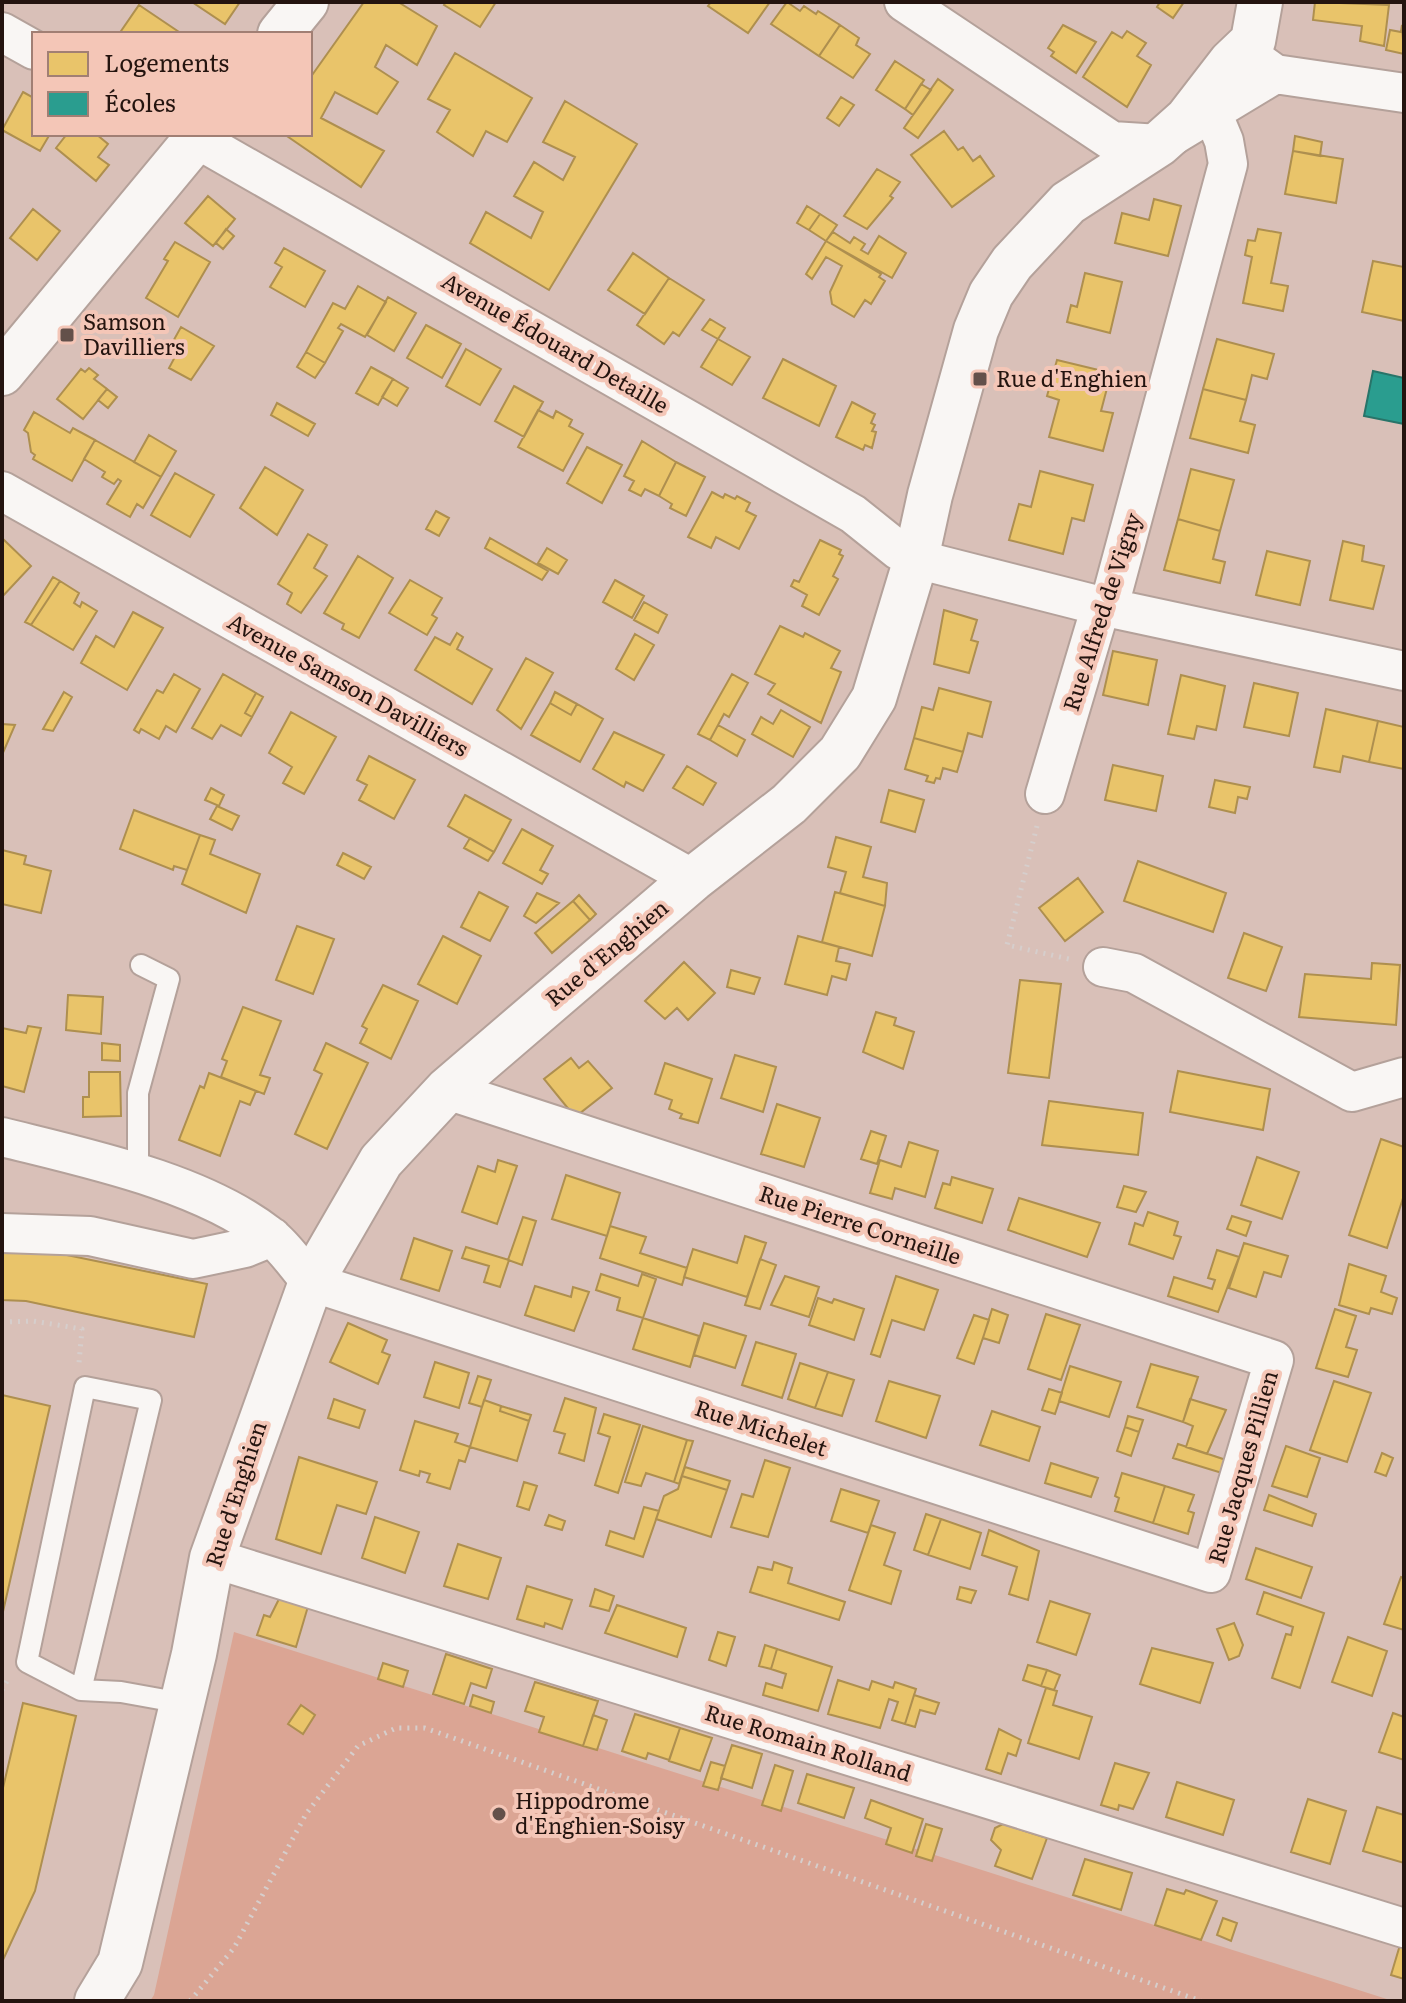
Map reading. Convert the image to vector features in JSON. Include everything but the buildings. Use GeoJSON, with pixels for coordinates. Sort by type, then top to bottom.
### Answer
{"type":"FeatureCollection","features":[{"type":"Feature","properties":{"kind":"street"},"geometry":{"type":"LineString","coordinates":[[282,32],[306,2]]}},
{"type":"Feature","properties":{"kind":"street"},"geometry":{"type":"LineString","coordinates":[[904,2],[1112,141],[1159,144]]}},
{"type":"Feature","properties":{"kind":"street","name":"Rue d'Enghien"},"geometry":{"type":"LineString","coordinates":[[97,2001],[120,1963],[182,1703],[212,1558],[311,1282],[381,1161],[447,1090],[693,879],[789,804],[840,753],[874,698],[916,559],[930,495],[976,330],[991,294],[1012,263],[1068,203],[1159,144],[1216,89],[1253,41],[1260,2]]}},
{"type":"Feature","properties":{"kind":"street"},"geometry":{"type":"LineString","coordinates":[[2,32],[32,49]]}},
{"type":"Feature","properties":{"kind":"street"},"geometry":{"type":"LineString","coordinates":[[1216,89],[1260,61],[1275,74]]}},
{"type":"Feature","properties":{"kind":"street"},"geometry":{"type":"LineString","coordinates":[[1216,89],[1275,74],[1404,93]]}},
{"type":"Feature","properties":{"kind":"street","name":"Rue Alfred de Vigny"},"geometry":{"type":"LineString","coordinates":[[1045,794],[1101,606],[1112,595],[1228,164],[1216,89]]}},
{"type":"Feature","properties":{"kind":"street"},"geometry":{"type":"LineString","coordinates":[[1068,203],[1095,154],[1084,121]]}},
{"type":"Feature","properties":{"kind":"street"},"geometry":{"type":"LineString","coordinates":[[2,373],[195,136]]}},
{"type":"Feature","properties":{"kind":"street","name":"Avenue Édouard Detaille"},"geometry":{"type":"LineString","coordinates":[[195,136],[853,514],[898,550],[916,559],[1101,606],[1404,671]]}},
{"type":"Feature","properties":{"kind":"street","name":"Avenue Samson Davilliers"},"geometry":{"type":"LineString","coordinates":[[2,491],[693,879]]}},
{"type":"Feature","properties":{"kind":"street"},"geometry":{"type":"LineString","coordinates":[[1103,967],[1134,973],[1352,1092],[1404,1077]]}},
{"type":"Feature","properties":{"kind":"street","name":"Rue Pierre Corneille"},"geometry":{"type":"LineString","coordinates":[[447,1090],[1274,1360]]}},
{"type":"Feature","properties":{"kind":"street"},"geometry":{"type":"LineString","coordinates":[[2,1137],[98,1161],[225,1206],[272,1237],[311,1282]]}},
{"type":"Feature","properties":{"kind":"street"},"geometry":{"type":"LineString","coordinates":[[2,1233],[90,1236],[193,1259],[245,1248],[272,1237]]}},
{"type":"Feature","properties":{"kind":"street","name":"Rue Michelet"},"geometry":{"type":"LineString","coordinates":[[311,1282],[1211,1573]]}},
{"type":"Feature","properties":{"kind":"street","name":"Rue Jacques Pillien"},"geometry":{"type":"LineString","coordinates":[[1211,1573],[1274,1360]]}},
{"type":"Feature","properties":{"kind":"street","name":"Rue Romain Rolland"},"geometry":{"type":"LineString","coordinates":[[212,1558],[1404,1928]]}},
{"type":"Feature","properties":{"kind":"lane"},"geometry":{"type":"LineString","coordinates":[[138,1175],[138,1093],[169,979],[141,965]]}},
{"type":"Feature","properties":{"kind":"lane"},"geometry":{"type":"LineString","coordinates":[[81,1690],[151,1400],[85,1387],[27,1662],[81,1690],[121,1692],[182,1703]]}},
{"type":"Feature","properties":{"kind":"path"},"geometry":{"type":"LineString","coordinates":[[1045,794],[1007,945],[1103,967]]}},
{"type":"Feature","properties":{"kind":"path"},"geometry":{"type":"LineString","coordinates":[[2,1322],[33,1321],[82,1329],[78,1374],[85,1387]]}},
{"type":"Feature","properties":{"kind":"path"},"geometry":{"type":"LineString","coordinates":[[190,2001],[234,1948],[306,1814],[358,1746],[396,1728],[425,1728],[1201,2001]]}},
{"type":"Feature","properties":{"kind":"shaded area","name":"Hippodrome d'Enghien-Soisy"},"geometry":{"type":"Polygon","coordinates":[[[234,1632],[1393,2001],[150,2001],[154,1995],[234,1632]]]}},
{"type":"Feature","properties":{"kind":"place","name":"Samson Davilliers"},"geometry":{"type":"Point","coordinates":[67,335]}},
{"type":"Feature","properties":{"kind":"place","name":"Rue d'Enghien"},"geometry":{"type":"Point","coordinates":[980,379]}},
{"type":"Feature","properties":{"kind":"place","name":"Hippodrome d'Enghien-Soisy"},"geometry":{"type":"Point","coordinates":[499,1814]}}]}
